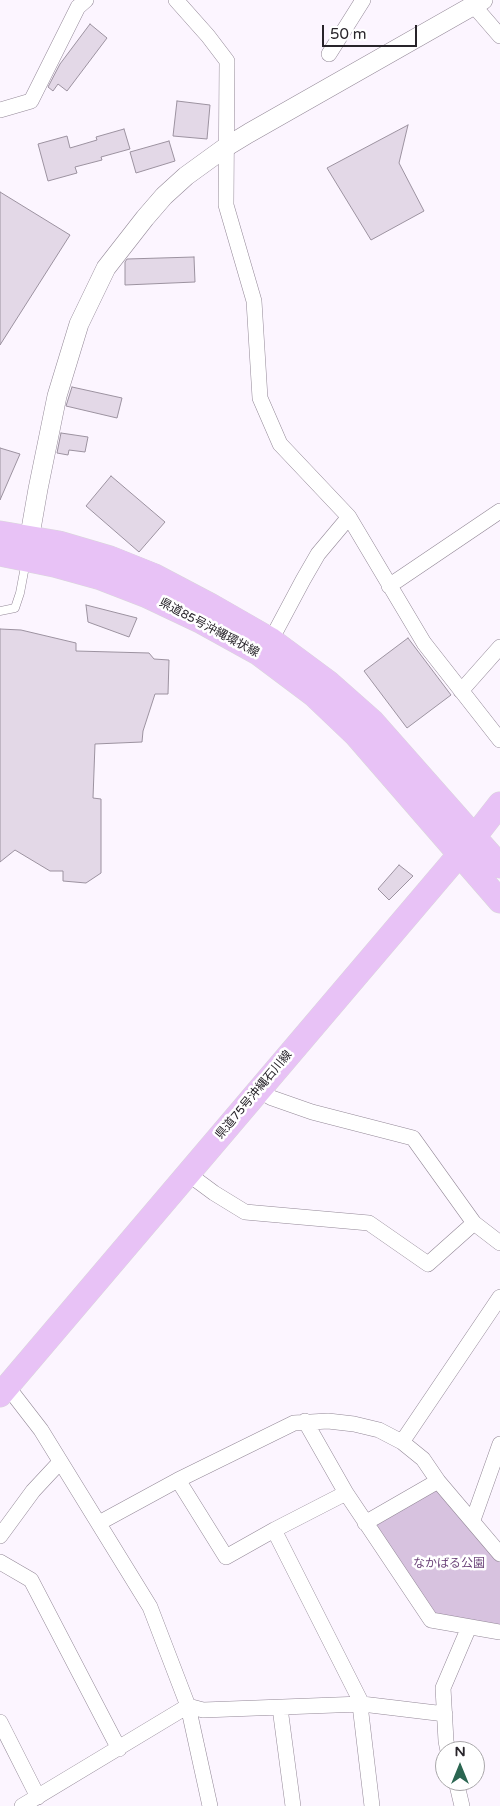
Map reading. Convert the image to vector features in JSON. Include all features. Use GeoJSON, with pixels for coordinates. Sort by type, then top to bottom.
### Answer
{"type":"FeatureCollection","features":[{"type":"Feature","properties":{"kind":"main road","name":"県道85号沖縄環状線"},"geometry":{"type":"LineString","coordinates":[[0,533],[28,548],[146,595],[202,622],[258,653],[314,695],[356,736],[500,901]]}},
{"type":"Feature","properties":{"kind":"main road","name":"県道85号沖縄環状線"},"geometry":{"type":"LineString","coordinates":[[0,554],[59,543],[110,558],[155,576],[210,604],[271,640],[329,683],[372,721],[500,866]]}},
{"type":"Feature","properties":{"kind":"main road","name":"県道75号沖縄石川線"},"geometry":{"type":"LineString","coordinates":[[4,1390],[475,836],[500,804]]}},
{"type":"Feature","properties":{"kind":"street"},"geometry":{"type":"LineString","coordinates":[[0,110],[31,101],[78,7],[86,0]]}},
{"type":"Feature","properties":{"kind":"street"},"geometry":{"type":"LineString","coordinates":[[176,0],[227,61],[226,205],[254,301],[260,398],[280,444],[349,517],[424,643],[500,740]]}},
{"type":"Feature","properties":{"kind":"street"},"geometry":{"type":"LineString","coordinates":[[329,54],[363,0]]}},
{"type":"Feature","properties":{"kind":"street"},"geometry":{"type":"LineString","coordinates":[[28,548],[57,396],[79,324],[106,268],[164,196],[186,176],[249,132],[474,4],[500,36]]}},
{"type":"Feature","properties":{"kind":"street"},"geometry":{"type":"LineString","coordinates":[[389,586],[500,511]]}},
{"type":"Feature","properties":{"kind":"street"},"geometry":{"type":"LineString","coordinates":[[271,640],[318,554],[349,517]]}},
{"type":"Feature","properties":{"kind":"street"},"geometry":{"type":"LineString","coordinates":[[461,691],[500,647]]}},
{"type":"Feature","properties":{"kind":"street"},"geometry":{"type":"LineString","coordinates":[[258,1090],[272,1098],[312,1112],[413,1138],[474,1223],[500,1242]]}},
{"type":"Feature","properties":{"kind":"street"},"geometry":{"type":"LineString","coordinates":[[187,1173],[214,1193],[245,1212],[369,1223],[428,1264],[474,1223]]}},
{"type":"Feature","properties":{"kind":"street"},"geometry":{"type":"LineString","coordinates":[[402,1442],[500,1297]]}},
{"type":"Feature","properties":{"kind":"street"},"geometry":{"type":"LineString","coordinates":[[4,1390],[41,1430],[150,1607],[188,1706],[210,1806]]}},
{"type":"Feature","properties":{"kind":"street"},"geometry":{"type":"LineString","coordinates":[[305,1421],[346,1493],[431,1620],[500,1632]]}},
{"type":"Feature","properties":{"kind":"street"},"geometry":{"type":"LineString","coordinates":[[99,1523],[178,1480],[294,1423],[305,1421],[354,1424],[379,1430],[402,1442],[423,1459],[438,1481],[500,1554]]}},
{"type":"Feature","properties":{"kind":"street"},"geometry":{"type":"LineString","coordinates":[[473,1520],[500,1444]]}},
{"type":"Feature","properties":{"kind":"street"},"geometry":{"type":"LineString","coordinates":[[0,1536],[33,1491],[60,1462]]}},
{"type":"Feature","properties":{"kind":"street"},"geometry":{"type":"LineString","coordinates":[[178,1480],[226,1557],[346,1493]]}},
{"type":"Feature","properties":{"kind":"street"},"geometry":{"type":"LineString","coordinates":[[365,1522],[438,1481]]}},
{"type":"Feature","properties":{"kind":"street"},"geometry":{"type":"LineString","coordinates":[[274,1530],[361,1705],[372,1806]]}},
{"type":"Feature","properties":{"kind":"street"},"geometry":{"type":"LineString","coordinates":[[0,1562],[31,1580],[119,1749]]}},
{"type":"Feature","properties":{"kind":"street"},"geometry":{"type":"LineString","coordinates":[[446,1741],[443,1688],[469,1627]]}},
{"type":"Feature","properties":{"kind":"street"},"geometry":{"type":"LineString","coordinates":[[22,1806],[188,1706],[202,1710],[361,1705],[445,1714]]}},
{"type":"Feature","properties":{"kind":"street"},"geometry":{"type":"LineString","coordinates":[[280,1708],[293,1806]]}},
{"type":"Feature","properties":{"kind":"street"},"geometry":{"type":"LineString","coordinates":[[0,1722],[38,1797]]}},
{"type":"Feature","properties":{"kind":"street"},"geometry":{"type":"LineString","coordinates":[[458,1791],[462,1806]]}},
{"type":"Feature","properties":{"kind":"lane"},"geometry":{"type":"LineString","coordinates":[[0,611],[15,608],[20,593],[28,548]]}},
{"type":"Feature","properties":{"kind":"green space","name":"なかばる公園"},"geometry":{"type":"Polygon","coordinates":[[[438,1481],[500,1554],[500,1632],[431,1620],[365,1523],[438,1481]]]}},
{"type":"Feature","properties":{"kind":"building"},"geometry":{"type":"Polygon","coordinates":[[[90,24],[107,38],[67,91],[58,84],[53,91],[48,87],[60,64],[90,24]]]}},
{"type":"Feature","properties":{"kind":"building"},"geometry":{"type":"Polygon","coordinates":[[[177,101],[210,105],[207,139],[173,136],[177,101]]]}},
{"type":"Feature","properties":{"kind":"building"},"geometry":{"type":"Polygon","coordinates":[[[408,125],[399,163],[424,211],[371,240],[327,168],[408,125]]]}},
{"type":"Feature","properties":{"kind":"building"},"geometry":{"type":"Polygon","coordinates":[[[124,129],[130,149],[101,157],[102,160],[75,167],[77,173],[48,181],[38,144],[67,136],[70,148],[97,140],[96,137],[124,129]]]}},
{"type":"Feature","properties":{"kind":"building"},"geometry":{"type":"Polygon","coordinates":[[[169,141],[175,161],[136,173],[130,152],[169,141]]]}},
{"type":"Feature","properties":{"kind":"building"},"geometry":{"type":"Polygon","coordinates":[[[0,192],[70,235],[0,345],[0,192]]]}},
{"type":"Feature","properties":{"kind":"building"},"geometry":{"type":"Polygon","coordinates":[[[194,257],[195,282],[125,285],[125,262],[127,259],[194,257]]]}},
{"type":"Feature","properties":{"kind":"building"},"geometry":{"type":"Polygon","coordinates":[[[72,387],[122,398],[117,418],[66,406],[72,387]]]}},
{"type":"Feature","properties":{"kind":"building"},"geometry":{"type":"Polygon","coordinates":[[[61,433],[88,437],[85,452],[69,450],[68,455],[57,453],[61,433]]]}},
{"type":"Feature","properties":{"kind":"building"},"geometry":{"type":"Polygon","coordinates":[[[0,448],[20,454],[0,500],[0,448]]]}},
{"type":"Feature","properties":{"kind":"building"},"geometry":{"type":"Polygon","coordinates":[[[111,476],[165,522],[139,552],[86,506],[111,476]]]}},
{"type":"Feature","properties":{"kind":"building"},"geometry":{"type":"Polygon","coordinates":[[[86,605],[137,618],[129,637],[88,622],[86,605]]]}},
{"type":"Feature","properties":{"kind":"building"},"geometry":{"type":"Polygon","coordinates":[[[0,629],[21,630],[76,643],[76,651],[149,653],[154,659],[169,660],[168,694],[155,694],[143,731],[142,742],[95,744],[93,798],[101,799],[101,873],[86,883],[63,881],[63,871],[50,871],[15,850],[0,862],[0,629]]]}},
{"type":"Feature","properties":{"kind":"building"},"geometry":{"type":"Polygon","coordinates":[[[408,638],[451,695],[407,728],[364,671],[408,638]]]}},
{"type":"Feature","properties":{"kind":"building"},"geometry":{"type":"Polygon","coordinates":[[[399,865],[413,876],[389,900],[378,889],[399,865]]]}}]}
